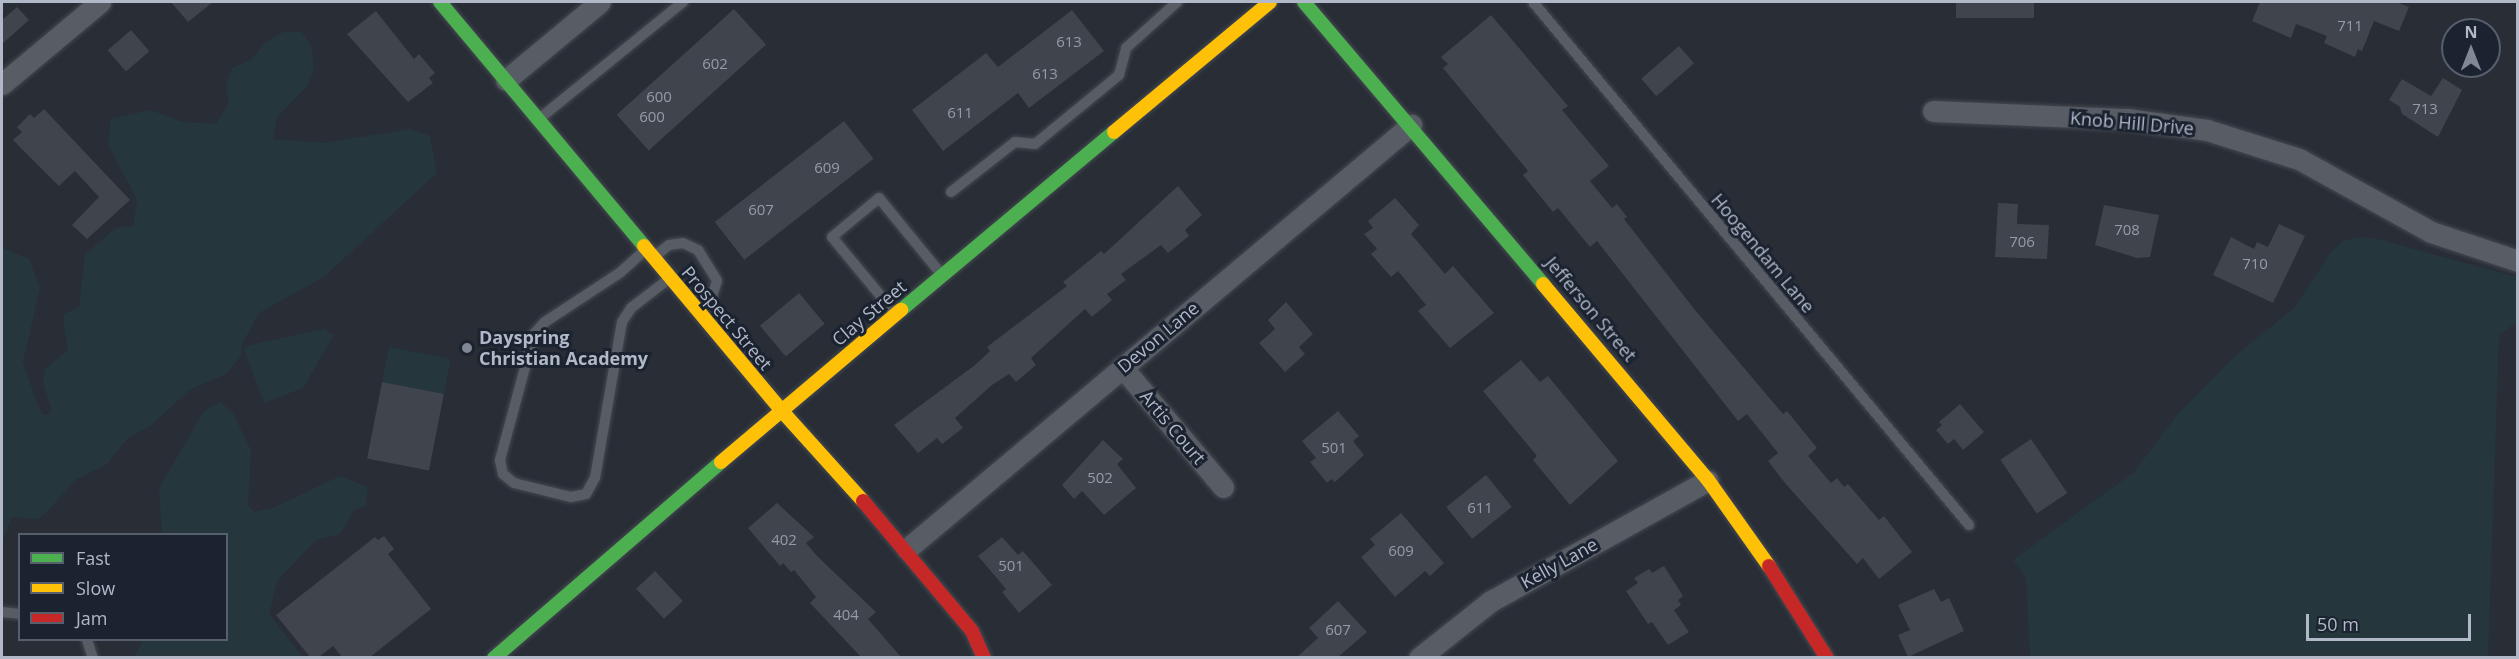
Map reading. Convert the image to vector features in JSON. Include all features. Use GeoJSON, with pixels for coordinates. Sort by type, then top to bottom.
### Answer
{"type":"FeatureCollection","features":[{"type":"Feature","properties":{"kind":"street"},"geometry":{"type":"LineString","coordinates":[[2,84],[100,2]]}},
{"type":"Feature","properties":{"kind":"street","name":"Prospect Street"},"geometry":{"type":"LineString","coordinates":[[440,2],[781,410],[906,549],[972,631],[984,657]]}},
{"type":"Feature","properties":{"kind":"street"},"geometry":{"type":"LineString","coordinates":[[506,80],[600,2]]}},
{"type":"Feature","properties":{"kind":"street","name":"Clay Street"},"geometry":{"type":"LineString","coordinates":[[494,657],[781,410],[1270,2]]}},
{"type":"Feature","properties":{"kind":"street","name":"Jefferson Street"},"geometry":{"type":"LineString","coordinates":[[1304,2],[1411,125],[1707,480],[1783,586],[1827,657]]}},
{"type":"Feature","properties":{"kind":"street","name":"Knob Hill Drive"},"geometry":{"type":"LineString","coordinates":[[1933,111],[2127,119],[2218,132],[2299,159],[2431,232],[2517,261]]}},
{"type":"Feature","properties":{"kind":"street","name":"Devon Lane"},"geometry":{"type":"LineString","coordinates":[[906,549],[1411,125]]}},
{"type":"Feature","properties":{"kind":"street","name":"Artis Court"},"geometry":{"type":"LineString","coordinates":[[1122,367],[1223,487]]}},
{"type":"Feature","properties":{"kind":"street","name":"Kelly Lane"},"geometry":{"type":"LineString","coordinates":[[1419,657],[1491,601],[1707,480]]}},
{"type":"Feature","properties":{"kind":"lane"},"geometry":{"type":"LineString","coordinates":[[539,120],[683,2]]}},
{"type":"Feature","properties":{"kind":"lane"},"geometry":{"type":"LineString","coordinates":[[951,192],[1015,141],[1035,144],[1119,75],[1126,48],[1177,2]]}},
{"type":"Feature","properties":{"kind":"lane","name":"Hoogendam Lane"},"geometry":{"type":"LineString","coordinates":[[1533,2],[1969,525]]}},
{"type":"Feature","properties":{"kind":"lane"},"geometry":{"type":"LineString","coordinates":[[896,314],[832,237],[879,198],[942,275]]}},
{"type":"Feature","properties":{"kind":"lane"},"geometry":{"type":"LineString","coordinates":[[670,278],[631,308],[622,322],[595,478],[586,494],[571,497],[514,483],[503,474],[500,460],[534,334],[544,322],[650,253],[669,245],[683,243],[698,250],[717,280],[711,300],[699,312]]}},
{"type":"Feature","properties":{"kind":"lane"},"geometry":{"type":"LineString","coordinates":[[2,612],[18,614]]}},
{"type":"Feature","properties":{"kind":"lane"},"geometry":{"type":"LineString","coordinates":[[88,641],[93,657]]}},
{"type":"Feature","properties":{"kind":"shaded area"},"geometry":{"type":"Polygon","coordinates":[[[285,31],[302,32],[311,46],[314,68],[307,86],[277,117],[273,139],[324,143],[410,129],[430,136],[437,173],[325,276],[259,313],[243,342],[240,357],[226,374],[191,389],[150,426],[128,438],[107,464],[75,480],[45,514],[37,519],[12,517],[2,541],[2,248],[29,259],[40,288],[23,362],[37,404],[44,415],[49,415],[51,407],[43,381],[45,369],[68,350],[64,314],[79,307],[85,254],[116,228],[133,226],[137,200],[108,144],[111,119],[150,110],[183,122],[216,124],[229,103],[226,85],[232,68],[251,60],[265,43],[285,31]]]}},
{"type":"Feature","properties":{"kind":"shaded area"},"geometry":{"type":"Polygon","coordinates":[[[2360,237],[2377,239],[2517,277],[2517,322],[2499,335],[2488,657],[2030,657],[2026,577],[2013,560],[2134,472],[2177,415],[2234,357],[2295,307],[2331,252],[2343,241],[2360,237]]]}},
{"type":"Feature","properties":{"kind":"shaded area"},"geometry":{"type":"Polygon","coordinates":[[[324,329],[334,335],[303,388],[264,403],[244,350],[246,346],[324,329]]]}},
{"type":"Feature","properties":{"kind":"shaded area"},"geometry":{"type":"Polygon","coordinates":[[[389,347],[451,359],[444,394],[382,382],[389,347]]]}},
{"type":"Feature","properties":{"kind":"shaded area"},"geometry":{"type":"Polygon","coordinates":[[[220,402],[233,413],[251,450],[248,505],[254,512],[273,508],[340,476],[368,487],[365,506],[354,510],[340,534],[316,540],[277,581],[269,614],[303,657],[134,657],[142,641],[228,641],[228,533],[162,533],[159,488],[204,411],[220,402]]]}},
{"type":"Feature","properties":{"kind":"building"},"geometry":{"type":"Polygon","coordinates":[[[171,2],[213,2],[188,22],[171,2]]]}},
{"type":"Feature","properties":{"kind":"building"},"geometry":{"type":"Polygon","coordinates":[[[1956,2],[2034,2],[2034,18],[1956,18],[1956,2]]]}},
{"type":"Feature","properties":{"kind":"building"},"geometry":{"type":"Polygon","coordinates":[[[2260,2],[2396,2],[2409,7],[2399,31],[2374,21],[2362,51],[2358,49],[2355,57],[2324,43],[2327,36],[2296,24],[2291,38],[2252,21],[2260,2]]]}},
{"type":"Feature","properties":{"kind":"building"},"geometry":{"type":"Polygon","coordinates":[[[17,7],[29,20],[2,44],[2,20],[17,7]]]}},
{"type":"Feature","properties":{"kind":"building"},"geometry":{"type":"Polygon","coordinates":[[[734,9],[766,45],[649,150],[617,115],[734,9]]]}},
{"type":"Feature","properties":{"kind":"building"},"geometry":{"type":"Polygon","coordinates":[[[1072,10],[1104,51],[1029,108],[1018,93],[943,151],[912,110],[986,53],[998,67],[1072,10]]]}},
{"type":"Feature","properties":{"kind":"building"},"geometry":{"type":"Polygon","coordinates":[[[376,11],[414,59],[419,54],[435,73],[429,78],[433,83],[408,102],[347,34],[376,11]]]}},
{"type":"Feature","properties":{"kind":"building"},"geometry":{"type":"Polygon","coordinates":[[[1491,15],[1568,106],[1562,110],[1609,166],[1590,181],[1612,208],[1617,204],[1627,217],[1624,219],[1695,310],[1783,414],[1787,411],[1817,448],[1808,456],[1831,483],[1837,478],[1844,487],[1848,484],[1879,520],[1884,516],[1912,552],[1879,579],[1863,558],[1857,564],[1785,483],[1768,461],[1778,453],[1747,414],[1738,421],[1597,241],[1590,247],[1558,208],[1553,212],[1523,175],[1528,171],[1443,68],[1448,64],[1441,57],[1491,15]]]}},
{"type":"Feature","properties":{"kind":"building"},"geometry":{"type":"Polygon","coordinates":[[[131,30],[149,51],[126,71],[108,50],[131,30]]]}},
{"type":"Feature","properties":{"kind":"building"},"geometry":{"type":"Polygon","coordinates":[[[1679,46],[1694,63],[1656,96],[1641,79],[1679,46]]]}},
{"type":"Feature","properties":{"kind":"building"},"geometry":{"type":"Polygon","coordinates":[[[2443,78],[2462,90],[2438,137],[2402,114],[2400,107],[2389,100],[2402,79],[2431,96],[2443,78]]]}},
{"type":"Feature","properties":{"kind":"building"},"geometry":{"type":"Polygon","coordinates":[[[44,109],[130,200],[87,239],[72,225],[99,197],[75,171],[59,186],[13,140],[22,132],[17,127],[30,114],[34,118],[44,109]]]}},
{"type":"Feature","properties":{"kind":"building"},"geometry":{"type":"Polygon","coordinates":[[[844,121],[874,159],[744,260],[715,222],[844,121]]]}},
{"type":"Feature","properties":{"kind":"building"},"geometry":{"type":"Polygon","coordinates":[[[1178,186],[1202,215],[1185,230],[1189,236],[1168,253],[1161,245],[1121,274],[1126,280],[1107,294],[1112,300],[1092,317],[1085,309],[1031,358],[1036,365],[1016,382],[1009,374],[992,385],[955,418],[963,428],[942,444],[937,438],[918,453],[894,425],[975,365],[990,351],[987,347],[1067,286],[1063,282],[1101,251],[1104,254],[1178,186]]]}},
{"type":"Feature","properties":{"kind":"building"},"geometry":{"type":"Polygon","coordinates":[[[1395,198],[1419,225],[1411,234],[1445,274],[1453,266],[1494,313],[1450,348],[1418,311],[1426,305],[1398,271],[1391,277],[1371,254],[1377,249],[1364,234],[1373,228],[1368,221],[1395,198]]]}},
{"type":"Feature","properties":{"kind":"building"},"geometry":{"type":"Polygon","coordinates":[[[1998,203],[2018,204],[2017,224],[2049,225],[2047,259],[1995,257],[1998,203]]]}},
{"type":"Feature","properties":{"kind":"building"},"geometry":{"type":"Polygon","coordinates":[[[2104,205],[2159,215],[2150,257],[2137,258],[2095,245],[2104,205]]]}},
{"type":"Feature","properties":{"kind":"building"},"geometry":{"type":"Polygon","coordinates":[[[2279,224],[2305,236],[2273,303],[2213,275],[2231,237],[2254,249],[2257,242],[2268,247],[2279,224]]]}},
{"type":"Feature","properties":{"kind":"building"},"geometry":{"type":"Polygon","coordinates":[[[799,293],[825,324],[786,356],[760,326],[799,293]]]}},
{"type":"Feature","properties":{"kind":"building"},"geometry":{"type":"Polygon","coordinates":[[[1286,302],[1313,334],[1299,347],[1305,354],[1285,372],[1259,343],[1275,329],[1268,320],[1286,302]]]}},
{"type":"Feature","properties":{"kind":"building"},"geometry":{"type":"Polygon","coordinates":[[[1521,360],[1540,382],[1548,376],[1618,461],[1570,505],[1533,460],[1537,456],[1483,391],[1521,360]]]}},
{"type":"Feature","properties":{"kind":"building"},"geometry":{"type":"Polygon","coordinates":[[[382,382],[444,394],[429,471],[367,459],[382,382]]]}},
{"type":"Feature","properties":{"kind":"building"},"geometry":{"type":"Polygon","coordinates":[[[1960,404],[1984,432],[1963,450],[1954,439],[1948,444],[1936,430],[1942,425],[1939,422],[1960,404]]]}},
{"type":"Feature","properties":{"kind":"building"},"geometry":{"type":"Polygon","coordinates":[[[1338,411],[1359,436],[1353,441],[1364,455],[1335,482],[1331,479],[1327,483],[1310,462],[1316,458],[1302,441],[1338,411]]]}},
{"type":"Feature","properties":{"kind":"building"},"geometry":{"type":"Polygon","coordinates":[[[2031,439],[2067,493],[2037,514],[2000,460],[2031,439]]]}},
{"type":"Feature","properties":{"kind":"building"},"geometry":{"type":"Polygon","coordinates":[[[1103,440],[1123,459],[1117,464],[1136,488],[1104,515],[1082,491],[1074,499],[1062,485],[1103,440]]]}},
{"type":"Feature","properties":{"kind":"building"},"geometry":{"type":"Polygon","coordinates":[[[1486,475],[1512,507],[1472,539],[1446,507],[1486,475]]]}},
{"type":"Feature","properties":{"kind":"building"},"geometry":{"type":"Polygon","coordinates":[[[777,503],[814,537],[806,543],[818,557],[876,612],[868,619],[901,657],[861,657],[810,603],[816,597],[794,570],[791,572],[783,563],[780,566],[748,528],[777,503]]]}},
{"type":"Feature","properties":{"kind":"building"},"geometry":{"type":"Polygon","coordinates":[[[1401,513],[1444,563],[1430,576],[1425,571],[1395,597],[1361,557],[1375,545],[1370,539],[1401,513]]]}},
{"type":"Feature","properties":{"kind":"building"},"geometry":{"type":"Polygon","coordinates":[[[384,536],[394,549],[388,554],[431,609],[370,657],[342,657],[333,646],[319,657],[310,657],[276,615],[375,537],[378,540],[384,536]]]}},
{"type":"Feature","properties":{"kind":"building"},"geometry":{"type":"Polygon","coordinates":[[[1002,537],[1018,555],[1023,551],[1052,585],[1019,613],[1002,592],[1006,589],[978,556],[1002,537]]]}},
{"type":"Feature","properties":{"kind":"building"},"geometry":{"type":"Polygon","coordinates":[[[1664,566],[1683,596],[1678,600],[1681,605],[1674,610],[1689,632],[1668,645],[1652,622],[1648,624],[1626,591],[1638,583],[1634,578],[1649,569],[1652,573],[1664,566]]]}},
{"type":"Feature","properties":{"kind":"building"},"geometry":{"type":"Polygon","coordinates":[[[655,571],[683,601],[664,619],[636,589],[655,571]]]}},
{"type":"Feature","properties":{"kind":"building"},"geometry":{"type":"Polygon","coordinates":[[[1934,589],[1941,602],[1949,598],[1964,631],[1908,657],[1898,635],[1910,630],[1898,605],[1934,589]]]}},
{"type":"Feature","properties":{"kind":"building"},"geometry":{"type":"Polygon","coordinates":[[[1338,601],[1367,632],[1338,657],[1297,657],[1318,638],[1309,628],[1338,601]]]}},
{"type":"Feature","properties":{"kind":"traffic: fast"},"geometry":{"type":"LineString","coordinates":[[440,2],[644,246]]}},
{"type":"Feature","properties":{"kind":"traffic: fast"},"geometry":{"type":"LineString","coordinates":[[1304,2],[1543,284]]}},
{"type":"Feature","properties":{"kind":"traffic: fast"},"geometry":{"type":"LineString","coordinates":[[901,310],[1114,132]]}},
{"type":"Feature","properties":{"kind":"traffic: fast"},"geometry":{"type":"LineString","coordinates":[[494,658],[721,462]]}},
{"type":"Feature","properties":{"kind":"traffic: slow"},"geometry":{"type":"LineString","coordinates":[[1114,132],[1270,2]]}},
{"type":"Feature","properties":{"kind":"traffic: slow"},"geometry":{"type":"LineString","coordinates":[[644,246],[781,410],[863,501]]}},
{"type":"Feature","properties":{"kind":"traffic: slow"},"geometry":{"type":"LineString","coordinates":[[1543,284],[1708,480],[1769,566]]}},
{"type":"Feature","properties":{"kind":"traffic: slow"},"geometry":{"type":"LineString","coordinates":[[721,462],[901,310]]}},
{"type":"Feature","properties":{"kind":"traffic: jam"},"geometry":{"type":"LineString","coordinates":[[863,501],[972,631],[984,658]]}},
{"type":"Feature","properties":{"kind":"traffic: jam"},"geometry":{"type":"LineString","coordinates":[[1769,566],[1827,658]]}},
{"type":"Feature","properties":{"kind":"place","name":"Dayspring Christian Academy"},"geometry":{"type":"Point","coordinates":[467,348]}}]}
